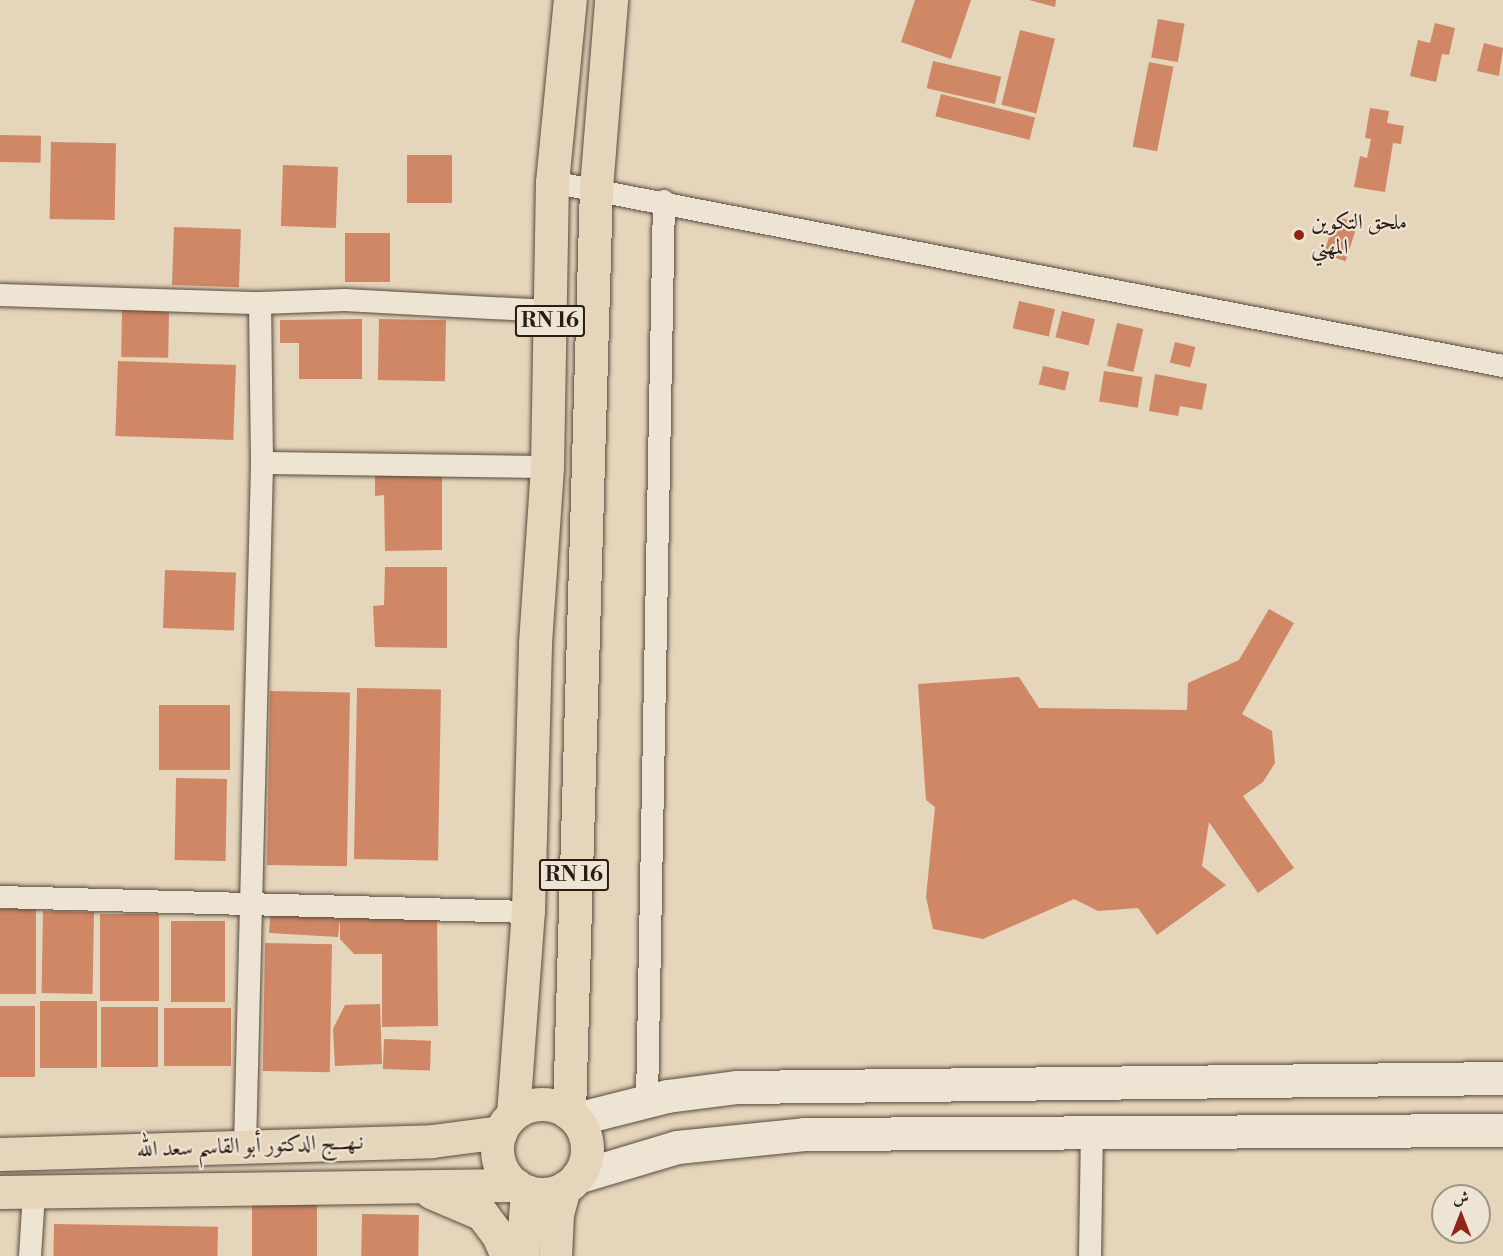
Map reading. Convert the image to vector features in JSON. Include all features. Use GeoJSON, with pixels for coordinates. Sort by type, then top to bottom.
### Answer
{"type":"FeatureCollection","features":[{"type":"Feature","properties":{"kind":"main road","name":"RN 16"},"geometry":{"type":"LineString","coordinates":[[506,1123],[528,912],[535,643],[547,467],[552,182],[570,0]]}},
{"type":"Feature","properties":{"kind":"main road","name":"RN 16"},"geometry":{"type":"LineString","coordinates":[[573,1116],[596,188],[611,0]]}},
{"type":"Feature","properties":{"kind":"main road"},"geometry":{"type":"LineString","coordinates":[[573,1116],[647,1101],[737,1087],[1503,1078]]}},
{"type":"Feature","properties":{"kind":"main road"},"geometry":{"type":"LineString","coordinates":[[555,1256],[557,1214],[570,1183],[583,1167],[587,1142],[573,1116],[559,1107],[535,1104],[506,1123],[499,1161],[521,1188],[546,1194],[570,1183],[677,1147],[737,1139],[804,1134],[1092,1130],[1503,1130]]}},
{"type":"Feature","properties":{"kind":"main road","name":"نـهـــج الدكتور أبو القاسم سعد الله"},"geometry":{"type":"LineString","coordinates":[[0,1154],[432,1140],[506,1123]]}},
{"type":"Feature","properties":{"kind":"main road"},"geometry":{"type":"LineString","coordinates":[[415,1186],[482,1214],[498,1235],[507,1256]]}},
{"type":"Feature","properties":{"kind":"main road","name":"نـهـــج الدكتور أبو القاسم سعد الله"},"geometry":{"type":"LineString","coordinates":[[0,1192],[415,1186],[521,1188]]}},
{"type":"Feature","properties":{"kind":"main road"},"geometry":{"type":"LineString","coordinates":[[521,1188],[522,1256]]}},
{"type":"Feature","properties":{"kind":"street"},"geometry":{"type":"LineString","coordinates":[[552,182],[664,201],[1503,366]]}},
{"type":"Feature","properties":{"kind":"street"},"geometry":{"type":"LineString","coordinates":[[647,1101],[664,201]]}},
{"type":"Feature","properties":{"kind":"street"},"geometry":{"type":"LineString","coordinates":[[0,295],[260,303],[345,300],[550,311]]}},
{"type":"Feature","properties":{"kind":"street"},"geometry":{"type":"LineString","coordinates":[[244,1146],[262,463],[260,303]]}},
{"type":"Feature","properties":{"kind":"street"},"geometry":{"type":"LineString","coordinates":[[262,463],[547,467]]}},
{"type":"Feature","properties":{"kind":"street"},"geometry":{"type":"LineString","coordinates":[[0,897],[528,912]]}},
{"type":"Feature","properties":{"kind":"street"},"geometry":{"type":"LineString","coordinates":[[1090,1256],[1092,1130]]}},
{"type":"Feature","properties":{"kind":"street"},"geometry":{"type":"LineString","coordinates":[[30,1256],[34,1192]]}},
{"type":"Feature","properties":{"kind":"building"},"geometry":{"type":"Polygon","coordinates":[[[915,0],[971,0],[951,59],[901,42],[915,0]]]}},
{"type":"Feature","properties":{"kind":"building"},"geometry":{"type":"Polygon","coordinates":[[[1029,0],[1056,0],[1055,7],[1029,0]]]}},
{"type":"Feature","properties":{"kind":"building"},"geometry":{"type":"Polygon","coordinates":[[[1158,19],[1185,24],[1178,62],[1151,57],[1158,19]]]}},
{"type":"Feature","properties":{"kind":"building"},"geometry":{"type":"Polygon","coordinates":[[[1435,23],[1455,28],[1449,55],[1442,54],[1436,82],[1410,76],[1418,40],[1430,43],[1435,23]]]}},
{"type":"Feature","properties":{"kind":"building"},"geometry":{"type":"Polygon","coordinates":[[[1020,30],[1055,39],[1036,113],[1001,105],[1020,30]]]}},
{"type":"Feature","properties":{"kind":"building"},"geometry":{"type":"Polygon","coordinates":[[[1484,43],[1503,48],[1499,76],[1477,71],[1484,43]]]}},
{"type":"Feature","properties":{"kind":"building"},"geometry":{"type":"Polygon","coordinates":[[[933,61],[1001,77],[995,104],[927,88],[933,61]]]}},
{"type":"Feature","properties":{"kind":"building"},"geometry":{"type":"Polygon","coordinates":[[[1149,62],[1174,67],[1157,151],[1133,146],[1149,62]]]}},
{"type":"Feature","properties":{"kind":"building"},"geometry":{"type":"Polygon","coordinates":[[[941,94],[1035,117],[1030,140],[935,116],[941,94]]]}},
{"type":"Feature","properties":{"kind":"building"},"geometry":{"type":"Polygon","coordinates":[[[1370,108],[1389,111],[1387,123],[1404,126],[1401,144],[1393,143],[1385,192],[1354,187],[1360,156],[1367,158],[1371,139],[1365,138],[1370,108]]]}},
{"type":"Feature","properties":{"kind":"building"},"geometry":{"type":"Polygon","coordinates":[[[0,135],[41,136],[41,163],[0,162],[0,135]]]}},
{"type":"Feature","properties":{"kind":"building"},"geometry":{"type":"Polygon","coordinates":[[[51,142],[116,143],[115,220],[50,219],[51,142]]]}},
{"type":"Feature","properties":{"kind":"building"},"geometry":{"type":"Polygon","coordinates":[[[407,155],[452,155],[452,203],[407,203],[407,155]]]}},
{"type":"Feature","properties":{"kind":"building"},"geometry":{"type":"Polygon","coordinates":[[[283,165],[338,167],[336,228],[281,226],[283,165]]]}},
{"type":"Feature","properties":{"kind":"building"},"geometry":{"type":"Polygon","coordinates":[[[1336,216],[1358,223],[1346,261],[1324,254],[1336,216]]]}},
{"type":"Feature","properties":{"kind":"building"},"geometry":{"type":"Polygon","coordinates":[[[174,227],[241,229],[239,287],[172,285],[174,227]]]}},
{"type":"Feature","properties":{"kind":"building"},"geometry":{"type":"Polygon","coordinates":[[[345,233],[390,233],[390,282],[345,282],[345,233]]]}},
{"type":"Feature","properties":{"kind":"building"},"geometry":{"type":"Polygon","coordinates":[[[1019,301],[1055,309],[1049,337],[1013,328],[1019,301]]]}},
{"type":"Feature","properties":{"kind":"building"},"geometry":{"type":"Polygon","coordinates":[[[122,310],[169,311],[168,358],[121,357],[122,310]]]}},
{"type":"Feature","properties":{"kind":"building"},"geometry":{"type":"Polygon","coordinates":[[[1062,311],[1095,319],[1088,345],[1055,337],[1062,311]]]}},
{"type":"Feature","properties":{"kind":"building"},"geometry":{"type":"Polygon","coordinates":[[[362,319],[362,379],[299,379],[299,343],[280,343],[280,320],[362,319]]]}},
{"type":"Feature","properties":{"kind":"building"},"geometry":{"type":"Polygon","coordinates":[[[379,319],[446,320],[445,381],[378,380],[379,319]]]}},
{"type":"Feature","properties":{"kind":"building"},"geometry":{"type":"Polygon","coordinates":[[[1117,323],[1143,329],[1133,372],[1107,366],[1117,323]]]}},
{"type":"Feature","properties":{"kind":"building"},"geometry":{"type":"Polygon","coordinates":[[[1175,342],[1195,347],[1190,367],[1170,362],[1175,342]]]}},
{"type":"Feature","properties":{"kind":"building"},"geometry":{"type":"Polygon","coordinates":[[[118,361],[236,365],[233,440],[115,436],[118,361]]]}},
{"type":"Feature","properties":{"kind":"building"},"geometry":{"type":"Polygon","coordinates":[[[1043,366],[1069,372],[1065,391],[1039,385],[1043,366]]]}},
{"type":"Feature","properties":{"kind":"building"},"geometry":{"type":"Polygon","coordinates":[[[1104,371],[1143,377],[1138,408],[1099,402],[1104,371]]]}},
{"type":"Feature","properties":{"kind":"building"},"geometry":{"type":"Polygon","coordinates":[[[1155,374],[1207,384],[1202,410],[1180,406],[1178,416],[1149,411],[1155,374]]]}},
{"type":"Feature","properties":{"kind":"building"},"geometry":{"type":"Polygon","coordinates":[[[375,464],[442,474],[442,550],[385,551],[384,495],[375,496],[375,464]]]}},
{"type":"Feature","properties":{"kind":"building"},"geometry":{"type":"Polygon","coordinates":[[[385,567],[447,567],[447,648],[375,647],[373,606],[384,605],[385,567]]]}},
{"type":"Feature","properties":{"kind":"building"},"geometry":{"type":"Polygon","coordinates":[[[165,570],[236,572],[234,630],[163,628],[165,570]]]}},
{"type":"Feature","properties":{"kind":"building"},"geometry":{"type":"Polygon","coordinates":[[[1269,609],[1294,623],[1242,714],[1272,731],[1275,763],[1263,782],[1243,796],[1294,868],[1258,893],[1209,822],[1202,866],[1226,885],[1157,935],[1138,908],[1098,911],[1074,899],[983,939],[933,929],[926,897],[935,807],[926,800],[918,684],[1019,677],[1039,708],[1187,710],[1188,683],[1239,660],[1269,609]]]}},
{"type":"Feature","properties":{"kind":"building"},"geometry":{"type":"Polygon","coordinates":[[[357,688],[441,689],[438,860],[354,859],[357,688]]]}},
{"type":"Feature","properties":{"kind":"building"},"geometry":{"type":"Polygon","coordinates":[[[270,691],[350,692],[347,866],[267,865],[270,691]]]}},
{"type":"Feature","properties":{"kind":"building"},"geometry":{"type":"Polygon","coordinates":[[[159,705],[230,705],[230,770],[159,770],[159,705]]]}},
{"type":"Feature","properties":{"kind":"building"},"geometry":{"type":"Polygon","coordinates":[[[176,778],[227,779],[226,861],[175,860],[176,778]]]}},
{"type":"Feature","properties":{"kind":"building"},"geometry":{"type":"Polygon","coordinates":[[[271,903],[437,914],[438,1026],[382,1027],[382,954],[354,954],[340,939],[340,918],[338,937],[269,933],[271,903]]]}},
{"type":"Feature","properties":{"kind":"building"},"geometry":{"type":"Polygon","coordinates":[[[0,909],[36,909],[36,994],[0,994],[0,909]]]}},
{"type":"Feature","properties":{"kind":"building"},"geometry":{"type":"Polygon","coordinates":[[[43,911],[94,912],[93,994],[42,993],[43,911]]]}},
{"type":"Feature","properties":{"kind":"building"},"geometry":{"type":"Polygon","coordinates":[[[100,914],[159,914],[159,1001],[100,1001],[100,914]]]}},
{"type":"Feature","properties":{"kind":"building"},"geometry":{"type":"Polygon","coordinates":[[[171,921],[225,921],[225,1002],[171,1002],[171,921]]]}},
{"type":"Feature","properties":{"kind":"building"},"geometry":{"type":"Polygon","coordinates":[[[265,943],[332,944],[330,1072],[263,1071],[265,943]]]}},
{"type":"Feature","properties":{"kind":"building"},"geometry":{"type":"Polygon","coordinates":[[[40,1001],[97,1001],[97,1068],[40,1068],[40,1001]]]}},
{"type":"Feature","properties":{"kind":"building"},"geometry":{"type":"Polygon","coordinates":[[[380,1004],[382,1064],[335,1066],[333,1029],[345,1005],[380,1004]]]}},
{"type":"Feature","properties":{"kind":"building"},"geometry":{"type":"Polygon","coordinates":[[[0,1006],[35,1006],[35,1077],[0,1077],[0,1006]]]}},
{"type":"Feature","properties":{"kind":"building"},"geometry":{"type":"Polygon","coordinates":[[[101,1007],[158,1007],[158,1067],[101,1067],[101,1007]]]}},
{"type":"Feature","properties":{"kind":"building"},"geometry":{"type":"Polygon","coordinates":[[[164,1008],[231,1008],[231,1066],[164,1066],[164,1008]]]}},
{"type":"Feature","properties":{"kind":"building"},"geometry":{"type":"Polygon","coordinates":[[[384,1039],[431,1041],[430,1071],[383,1069],[384,1039]]]}},
{"type":"Feature","properties":{"kind":"building"},"geometry":{"type":"Polygon","coordinates":[[[252,1202],[317,1202],[317,1256],[252,1256],[252,1202]]]}},
{"type":"Feature","properties":{"kind":"building"},"geometry":{"type":"Polygon","coordinates":[[[362,1214],[419,1215],[418,1256],[361,1256],[362,1214]]]}},
{"type":"Feature","properties":{"kind":"building"},"geometry":{"type":"Polygon","coordinates":[[[54,1224],[218,1227],[217,1256],[53,1256],[54,1224]]]}},
{"type":"Feature","properties":{"kind":"place","name":"ملحق التكوين المهني"},"geometry":{"type":"Point","coordinates":[1299,235]}}]}
